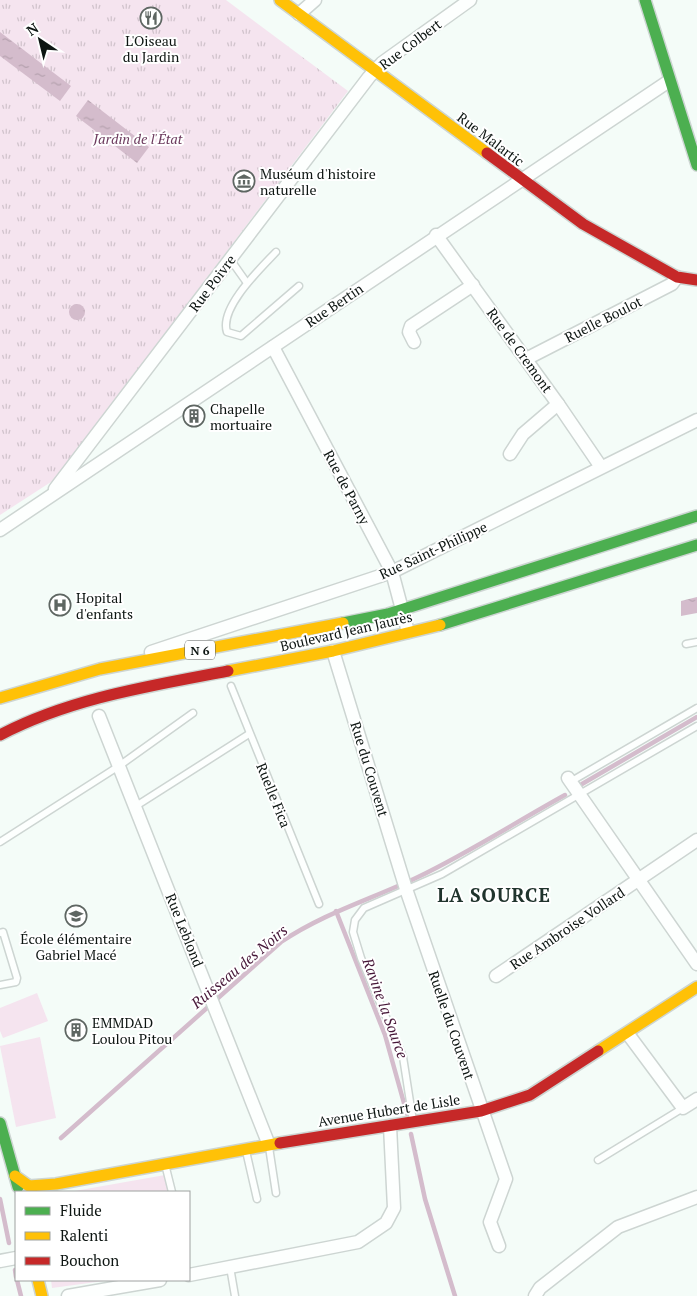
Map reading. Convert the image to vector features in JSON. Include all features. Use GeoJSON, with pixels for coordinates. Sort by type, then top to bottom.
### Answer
{"type":"FeatureCollection","features":[{"type":"Feature","properties":{"kind":"main road","name":"Rue Malartic"},"geometry":{"type":"LineString","coordinates":[[280,0],[520,180],[583,224],[677,277],[697,280]]}},
{"type":"Feature","properties":{"kind":"main road"},"geometry":{"type":"LineString","coordinates":[[647,2],[669,81],[697,165]]}},
{"type":"Feature","properties":{"kind":"main road","name":"Boulevard Jean Jaurès"},"geometry":{"type":"LineString","coordinates":[[0,698],[100,669],[402,610],[697,516]]}},
{"type":"Feature","properties":{"kind":"main road","name":"Boulevard Jean Jaurès"},"geometry":{"type":"LineString","coordinates":[[0,735],[25,722],[100,696],[333,651],[456,621],[697,545]]}},
{"type":"Feature","properties":{"kind":"main road","name":"Avenue Hubert de Lisle"},"geometry":{"type":"LineString","coordinates":[[15,1176],[28,1186],[56,1184],[268,1145],[481,1111],[530,1095],[628,1034],[697,987]]}},
{"type":"Feature","properties":{"kind":"main road"},"geometry":{"type":"LineString","coordinates":[[0,1123],[19,1191]]}},
{"type":"Feature","properties":{"kind":"main road","name":"Avenue Hubert de Lisle"},"geometry":{"type":"LineString","coordinates":[[47,1191],[56,1184]]}},
{"type":"Feature","properties":{"kind":"main road"},"geometry":{"type":"LineString","coordinates":[[38,1281],[42,1296]]}},
{"type":"Feature","properties":{"kind":"street"},"geometry":{"type":"LineString","coordinates":[[299,14],[315,0]]}},
{"type":"Feature","properties":{"kind":"street","name":"Rue Colbert"},"geometry":{"type":"LineString","coordinates":[[375,70],[470,0]]}},
{"type":"Feature","properties":{"kind":"street","name":"Rue Poivre"},"geometry":{"type":"LineString","coordinates":[[49,497],[375,70]]}},
{"type":"Feature","properties":{"kind":"street","name":"Rue Bertin"},"geometry":{"type":"LineString","coordinates":[[0,530],[274,347],[436,235],[669,81]]}},
{"type":"Feature","properties":{"kind":"street","name":"Rue de Cremont"},"geometry":{"type":"LineString","coordinates":[[436,235],[601,467]]}},
{"type":"Feature","properties":{"kind":"street","name":"Ruelle Boulot"},"geometry":{"type":"LineString","coordinates":[[526,359],[672,284],[677,277]]}},
{"type":"Feature","properties":{"kind":"street"},"geometry":{"type":"LineString","coordinates":[[414,342],[409,332],[411,326],[473,285]]}},
{"type":"Feature","properties":{"kind":"street","name":"Rue de Parny"},"geometry":{"type":"LineString","coordinates":[[274,347],[392,572],[408,632]]}},
{"type":"Feature","properties":{"kind":"street"},"geometry":{"type":"LineString","coordinates":[[510,454],[523,434],[558,404]]}},
{"type":"Feature","properties":{"kind":"street","name":"Rue Saint-Philippe"},"geometry":{"type":"LineString","coordinates":[[100,669],[392,572],[697,420]]}},
{"type":"Feature","properties":{"kind":"street","name":"Rue du Couvent"},"geometry":{"type":"LineString","coordinates":[[333,651],[405,883]]}},
{"type":"Feature","properties":{"kind":"street","name":"Rue Leblond"},"geometry":{"type":"LineString","coordinates":[[99,716],[268,1145]]}},
{"type":"Feature","properties":{"kind":"street","name":"Rue Ambroise Vollard"},"geometry":{"type":"LineString","coordinates":[[569,780],[697,964]]}},
{"type":"Feature","properties":{"kind":"street","name":"Rue Ambroise Vollard"},"geometry":{"type":"LineString","coordinates":[[496,976],[697,840]]}},
{"type":"Feature","properties":{"kind":"street","name":"Ruelle du Couvent"},"geometry":{"type":"LineString","coordinates":[[405,883],[481,1111],[506,1179],[490,1222],[499,1246]]}},
{"type":"Feature","properties":{"kind":"street"},"geometry":{"type":"LineString","coordinates":[[628,1034],[683,1108],[697,1099]]}},
{"type":"Feature","properties":{"kind":"street"},"geometry":{"type":"LineString","coordinates":[[190,1275],[358,1242],[386,1223],[394,1208],[390,1126]]}},
{"type":"Feature","properties":{"kind":"street"},"geometry":{"type":"LineString","coordinates":[[535,1296],[540,1288],[618,1227],[697,1197]]}},
{"type":"Feature","properties":{"kind":"street"},"geometry":{"type":"LineString","coordinates":[[0,1261],[15,1258]]}},
{"type":"Feature","properties":{"kind":"street"},"geometry":{"type":"LineString","coordinates":[[68,1296],[154,1281]]}},
{"type":"Feature","properties":{"kind":"lane"},"geometry":{"type":"LineString","coordinates":[[276,252],[247,283],[226,317],[228,332],[241,336],[299,286]]}},
{"type":"Feature","properties":{"kind":"lane"},"geometry":{"type":"LineString","coordinates":[[230,259],[247,283]]}},
{"type":"Feature","properties":{"kind":"lane"},"geometry":{"type":"LineString","coordinates":[[686,644],[697,642]]}},
{"type":"Feature","properties":{"kind":"lane","name":"Ruelle Fica"},"geometry":{"type":"LineString","coordinates":[[231,686],[319,904]]}},
{"type":"Feature","properties":{"kind":"lane"},"geometry":{"type":"LineString","coordinates":[[569,780],[697,708]]}},
{"type":"Feature","properties":{"kind":"lane"},"geometry":{"type":"LineString","coordinates":[[0,842],[118,766],[193,713]]}},
{"type":"Feature","properties":{"kind":"lane"},"geometry":{"type":"LineString","coordinates":[[413,1122],[403,1057],[361,958],[353,932],[354,920],[364,908],[405,883],[442,874],[697,726]]}},
{"type":"Feature","properties":{"kind":"lane"},"geometry":{"type":"LineString","coordinates":[[136,806],[249,734]]}},
{"type":"Feature","properties":{"kind":"lane"},"geometry":{"type":"LineString","coordinates":[[0,933],[3,932],[17,978],[16,982],[0,985]]}},
{"type":"Feature","properties":{"kind":"lane"},"geometry":{"type":"LineString","coordinates":[[598,1160],[683,1108]]}},
{"type":"Feature","properties":{"kind":"lane"},"geometry":{"type":"LineString","coordinates":[[268,1145],[276,1193]]}},
{"type":"Feature","properties":{"kind":"lane"},"geometry":{"type":"LineString","coordinates":[[246,1150],[257,1198]]}},
{"type":"Feature","properties":{"kind":"lane"},"geometry":{"type":"LineString","coordinates":[[165,1164],[172,1191]]}},
{"type":"Feature","properties":{"kind":"lane"},"geometry":{"type":"LineString","coordinates":[[230,1267],[235,1296]]}},
{"type":"Feature","properties":{"kind":"green space","name":"Jardin de l'État"},"geometry":{"type":"Polygon","coordinates":[[[0,0],[226,0],[348,91],[54,480],[0,515],[0,0]]]}},
{"type":"Feature","properties":{"kind":"green space"},"geometry":{"type":"Polygon","coordinates":[[[37,993],[48,1021],[3,1038],[0,1031],[0,1008],[37,993]]]}},
{"type":"Feature","properties":{"kind":"green space"},"geometry":{"type":"Polygon","coordinates":[[[40,1037],[56,1118],[16,1127],[0,1046],[40,1037]]]}},
{"type":"Feature","properties":{"kind":"green space"},"geometry":{"type":"Polygon","coordinates":[[[165,1175],[169,1191],[75,1191],[165,1175]]]}},
{"type":"Feature","properties":{"kind":"green space"},"geometry":{"type":"Polygon","coordinates":[[[51,1281],[104,1281],[52,1288],[51,1281]]]}},
{"type":"Feature","properties":{"kind":"water"},"geometry":{"type":"Polygon","coordinates":[[[0,32],[71,86],[60,101],[0,56],[0,32]]]}},
{"type":"Feature","properties":{"kind":"water"},"geometry":{"type":"Polygon","coordinates":[[[88,100],[149,147],[137,163],[76,116],[88,100]]]}},
{"type":"Feature","properties":{"kind":"water"},"geometry":{"type":"Polygon","coordinates":[[[77,304],[85,312],[77,320],[69,312],[77,304]]]}},
{"type":"Feature","properties":{"kind":"water"},"geometry":{"type":"Polygon","coordinates":[[[697,597],[697,613],[681,616],[681,601],[697,597]]]}},
{"type":"Feature","properties":{"kind":"waterway","name":"Ruisseau des Noirs"},"geometry":{"type":"LineString","coordinates":[[582,784],[697,717]]}},
{"type":"Feature","properties":{"kind":"waterway","name":"Ruisseau des Noirs"},"geometry":{"type":"LineString","coordinates":[[61,1138],[281,942],[331,914],[437,868],[565,795]]}},
{"type":"Feature","properties":{"kind":"waterway","name":"Ravine la Source"},"geometry":{"type":"LineString","coordinates":[[336,911],[385,1035],[407,1114]]}},
{"type":"Feature","properties":{"kind":"waterway","name":"Ravine la Source"},"geometry":{"type":"LineString","coordinates":[[411,1134],[425,1199],[455,1296]]}},
{"type":"Feature","properties":{"kind":"waterway","name":"Ruisseau des Noirs"},"geometry":{"type":"LineString","coordinates":[[0,1199],[9,1243]]}},
{"type":"Feature","properties":{"kind":"waterway","name":"Ruisseau des Noirs"},"geometry":{"type":"LineString","coordinates":[[17,1281],[21,1296]]}},
{"type":"Feature","properties":{"kind":"traffic: fast"},"geometry":{"type":"LineString","coordinates":[[645,0],[697,165]]}},
{"type":"Feature","properties":{"kind":"traffic: fast"},"geometry":{"type":"LineString","coordinates":[[343,623],[388,614],[697,516]]}},
{"type":"Feature","properties":{"kind":"traffic: fast"},"geometry":{"type":"LineString","coordinates":[[440,625],[697,545]]}},
{"type":"Feature","properties":{"kind":"traffic: fast"},"geometry":{"type":"LineString","coordinates":[[0,1123],[18,1187]]}},
{"type":"Feature","properties":{"kind":"traffic: slow"},"geometry":{"type":"LineString","coordinates":[[280,0],[487,153]]}},
{"type":"Feature","properties":{"kind":"traffic: slow"},"geometry":{"type":"LineString","coordinates":[[0,698],[100,669],[343,623]]}},
{"type":"Feature","properties":{"kind":"traffic: slow"},"geometry":{"type":"LineString","coordinates":[[228,671],[333,651],[440,625]]}},
{"type":"Feature","properties":{"kind":"traffic: slow"},"geometry":{"type":"LineString","coordinates":[[598,1051],[697,987]]}},
{"type":"Feature","properties":{"kind":"traffic: slow"},"geometry":{"type":"LineString","coordinates":[[15,1176],[29,1186],[56,1184],[280,1143]]}},
{"type":"Feature","properties":{"kind":"traffic: slow"},"geometry":{"type":"LineString","coordinates":[[38,1281],[42,1296]]}},
{"type":"Feature","properties":{"kind":"traffic: jam"},"geometry":{"type":"LineString","coordinates":[[487,153],[583,224],[677,277],[697,280]]}},
{"type":"Feature","properties":{"kind":"traffic: jam"},"geometry":{"type":"LineString","coordinates":[[0,735],[27,722],[83,702],[140,688],[228,671]]}},
{"type":"Feature","properties":{"kind":"traffic: jam"},"geometry":{"type":"LineString","coordinates":[[280,1143],[481,1111],[530,1095],[598,1051]]}},
{"type":"Feature","properties":{"kind":"place","name":"L'Oiseau du Jardin"},"geometry":{"type":"Point","coordinates":[151,18]}},
{"type":"Feature","properties":{"kind":"place","name":"Muséum d'histoire naturelle"},"geometry":{"type":"Point","coordinates":[244,181]}},
{"type":"Feature","properties":{"kind":"place","name":"Chapelle mortuaire"},"geometry":{"type":"Point","coordinates":[194,416]}},
{"type":"Feature","properties":{"kind":"place","name":"Hopital d'enfants"},"geometry":{"type":"Point","coordinates":[60,605]}},
{"type":"Feature","properties":{"kind":"place","name":"École élémentaire Gabriel Macé"},"geometry":{"type":"Point","coordinates":[76,916]}},
{"type":"Feature","properties":{"kind":"place","name":"EMMDAD Loulou Pitou"},"geometry":{"type":"Point","coordinates":[76,1030]}},
{"type":"Feature","properties":{"kind":"district","name":"LA SOURCE"},"geometry":{"type":"Point","coordinates":[494,894]}}]}
